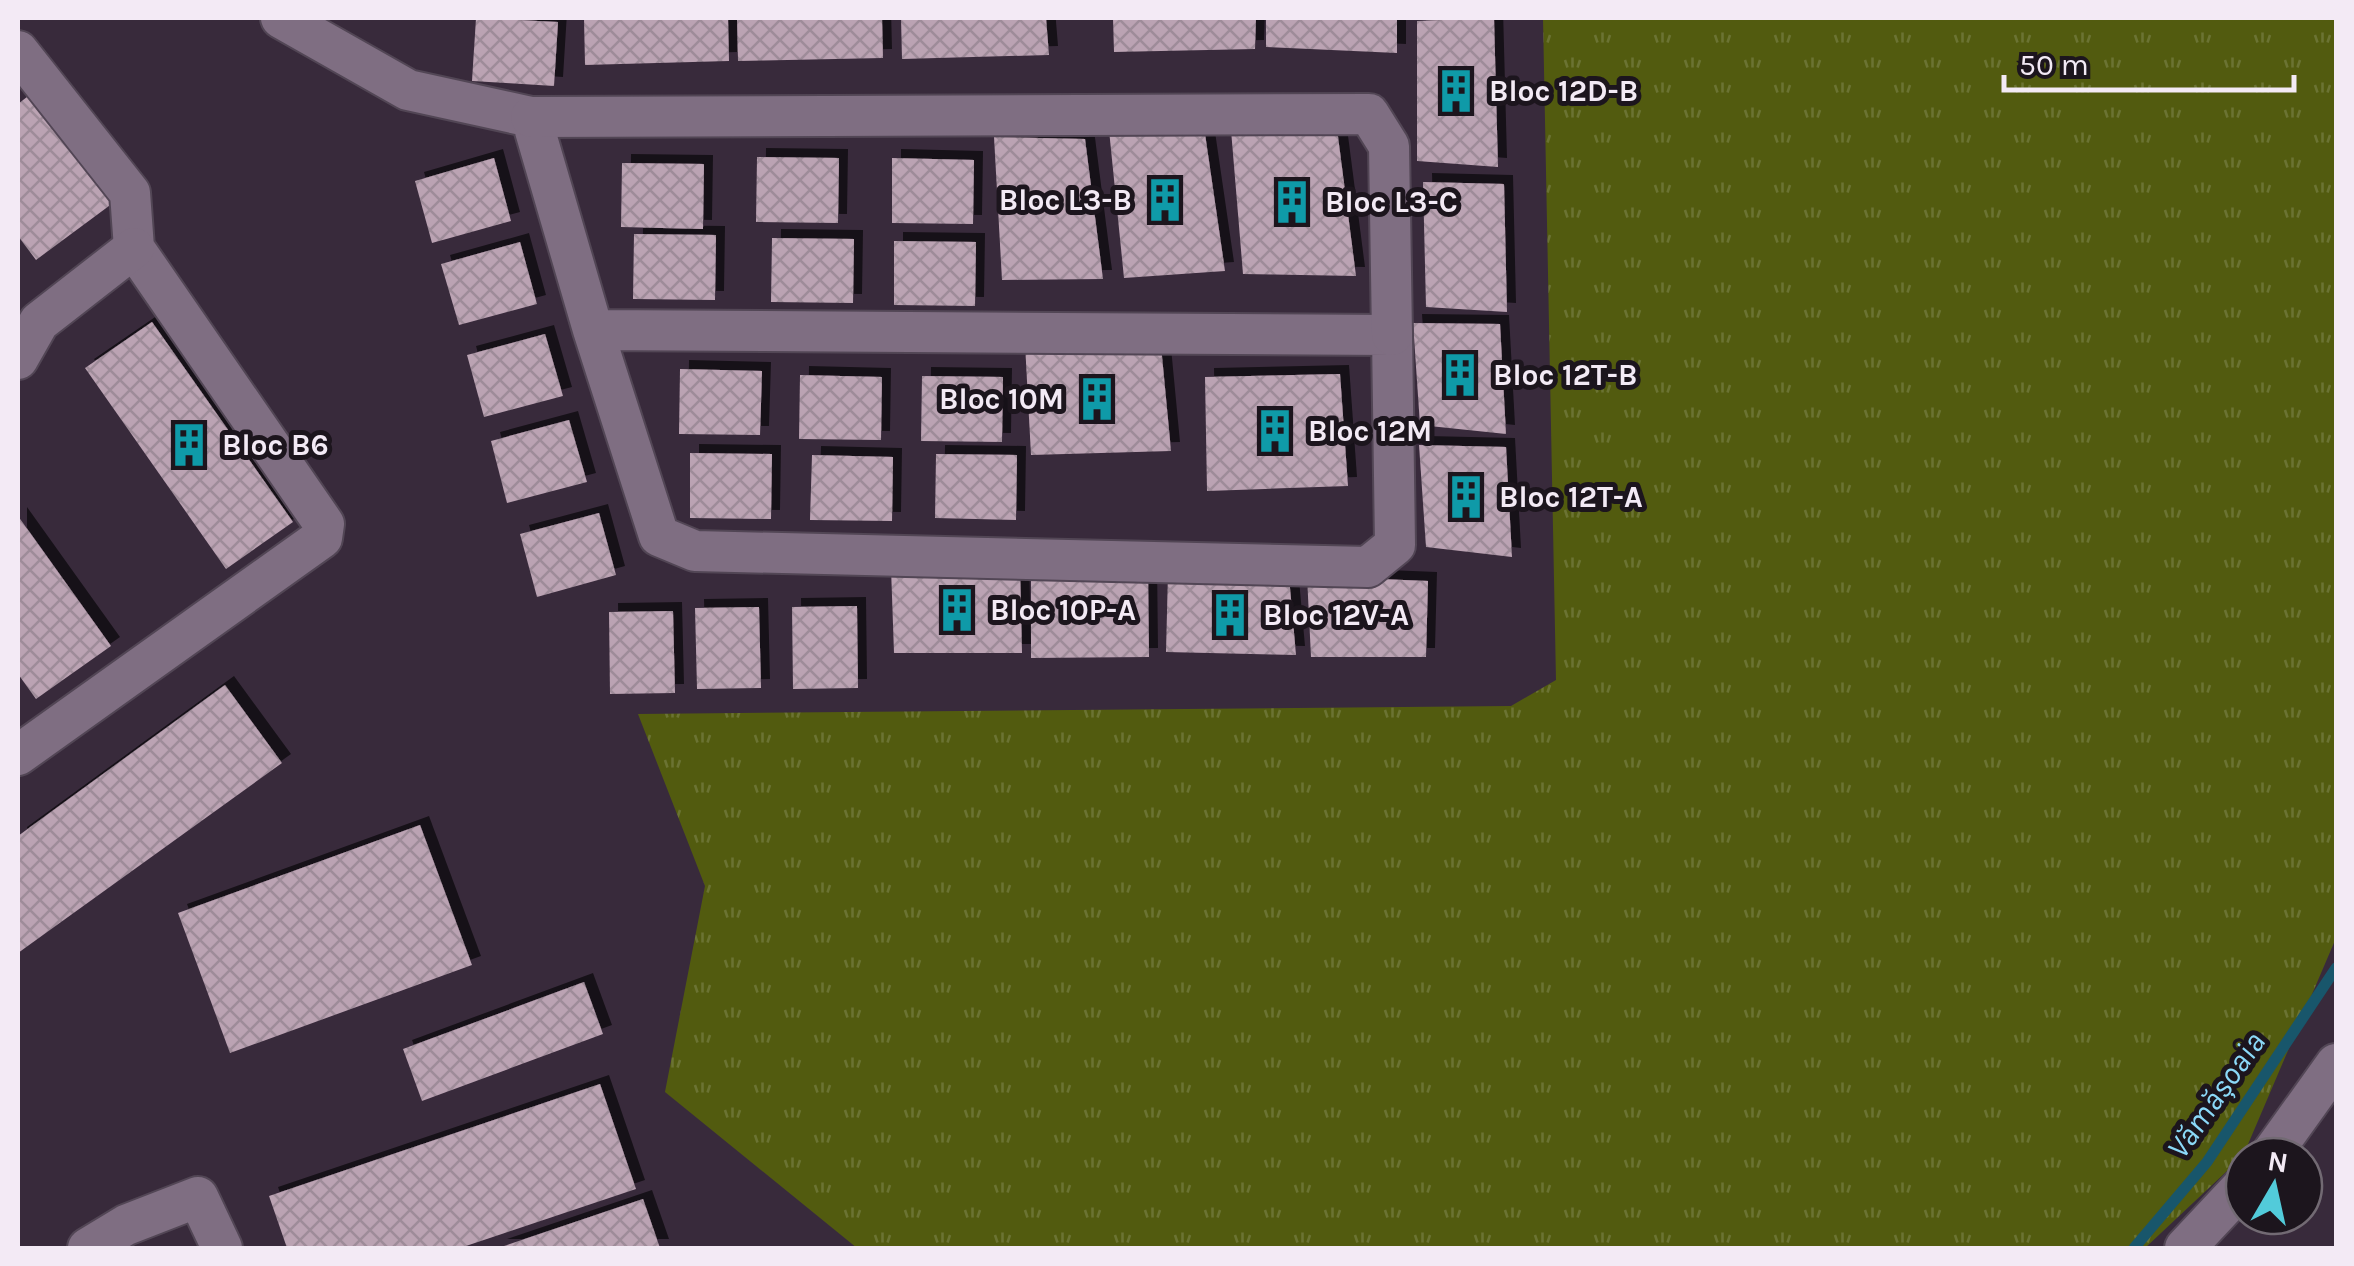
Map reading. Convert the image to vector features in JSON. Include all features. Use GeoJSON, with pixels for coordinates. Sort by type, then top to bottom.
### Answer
{"type":"FeatureCollection","features":[{"type":"Feature","properties":{"kind":"street"},"geometry":{"type":"LineString","coordinates":[[281,18],[408,90],[531,118],[1369,114],[1390,146],[1395,545],[1368,567],[695,551],[658,536],[531,118]]}},
{"type":"Feature","properties":{"kind":"street"},"geometry":{"type":"LineString","coordinates":[[18,50],[130,194],[134,248],[324,524],[322,538],[18,755]]}},
{"type":"Feature","properties":{"kind":"street"},"geometry":{"type":"LineString","coordinates":[[18,359],[39,322],[134,248]]}},
{"type":"Feature","properties":{"kind":"street"},"geometry":{"type":"LineString","coordinates":[[593,330],[1392,335]]}},
{"type":"Feature","properties":{"kind":"street"},"geometry":{"type":"LineString","coordinates":[[2284,1136],[2336,1064]]}},
{"type":"Feature","properties":{"kind":"street"},"geometry":{"type":"LineString","coordinates":[[88,1248],[126,1225],[198,1197],[222,1248]]}},
{"type":"Feature","properties":{"kind":"street"},"geometry":{"type":"LineString","coordinates":[[2185,1248],[2224,1206]]}},
{"type":"Feature","properties":{"kind":"green space"},"geometry":{"type":"Polygon","coordinates":[[[1543,18],[2336,18],[2336,938],[2252,1136],[2224,1136],[2224,1174],[2145,1248],[857,1248],[665,1092],[705,886],[638,714],[1511,706],[1556,680],[1543,18]]]}},
{"type":"Feature","properties":{"kind":"building"},"geometry":{"type":"Polygon","coordinates":[[[476,18],[558,22],[554,86],[472,81],[476,18]]]}},
{"type":"Feature","properties":{"kind":"building"},"geometry":{"type":"Polygon","coordinates":[[[584,18],[728,18],[729,61],[585,65],[584,18]]]}},
{"type":"Feature","properties":{"kind":"building"},"geometry":{"type":"Polygon","coordinates":[[[737,18],[882,18],[883,58],[738,61],[737,18]]]}},
{"type":"Feature","properties":{"kind":"building"},"geometry":{"type":"Polygon","coordinates":[[[901,18],[1046,18],[1049,55],[902,59],[901,18]]]}},
{"type":"Feature","properties":{"kind":"building"},"geometry":{"type":"Polygon","coordinates":[[[1113,18],[1256,18],[1255,49],[1114,52],[1113,18]]]}},
{"type":"Feature","properties":{"kind":"building"},"geometry":{"type":"Polygon","coordinates":[[[1266,18],[1397,18],[1397,53],[1266,47],[1266,18]]]}},
{"type":"Feature","properties":{"kind":"building","name":"Bloc 12D-B"},"geometry":{"type":"Polygon","coordinates":[[[1494,18],[1498,167],[1417,161],[1417,21],[1494,18]]]}},
{"type":"Feature","properties":{"kind":"building"},"geometry":{"type":"Polygon","coordinates":[[[32,93],[113,203],[36,260],[18,236],[18,104],[32,93]]]}},
{"type":"Feature","properties":{"kind":"building","name":"Bloc L3-B"},"geometry":{"type":"Polygon","coordinates":[[[1204,127],[1225,271],[1124,278],[1109,130],[1204,127]]]}},
{"type":"Feature","properties":{"kind":"building","name":"Bloc L3-C"},"geometry":{"type":"Polygon","coordinates":[[[1337,129],[1356,276],[1243,274],[1231,130],[1337,129]]]}},
{"type":"Feature","properties":{"kind":"building"},"geometry":{"type":"Polygon","coordinates":[[[994,137],[1085,139],[1103,279],[1002,280],[994,137]]]}},
{"type":"Feature","properties":{"kind":"building"},"geometry":{"type":"Polygon","coordinates":[[[757,157],[839,158],[838,223],[756,222],[757,157]]]}},
{"type":"Feature","properties":{"kind":"building"},"geometry":{"type":"Polygon","coordinates":[[[494,158],[511,221],[432,243],[415,181],[494,158]]]}},
{"type":"Feature","properties":{"kind":"building"},"geometry":{"type":"Polygon","coordinates":[[[892,158],[974,160],[973,224],[892,223],[892,158]]]}},
{"type":"Feature","properties":{"kind":"building"},"geometry":{"type":"Polygon","coordinates":[[[622,163],[704,164],[703,229],[621,227],[622,163]]]}},
{"type":"Feature","properties":{"kind":"building"},"geometry":{"type":"Polygon","coordinates":[[[1423,182],[1504,184],[1507,312],[1426,307],[1423,182]]]}},
{"type":"Feature","properties":{"kind":"building"},"geometry":{"type":"Polygon","coordinates":[[[634,234],[716,235],[715,300],[633,299],[634,234]]]}},
{"type":"Feature","properties":{"kind":"building"},"geometry":{"type":"Polygon","coordinates":[[[772,238],[854,239],[853,303],[771,302],[772,238]]]}},
{"type":"Feature","properties":{"kind":"building"},"geometry":{"type":"Polygon","coordinates":[[[894,241],[976,242],[975,306],[894,305],[894,241]]]}},
{"type":"Feature","properties":{"kind":"building"},"geometry":{"type":"Polygon","coordinates":[[[520,242],[537,304],[459,325],[441,264],[520,242]]]}},
{"type":"Feature","properties":{"kind":"building","name":"Bloc B6"},"geometry":{"type":"Polygon","coordinates":[[[152,322],[293,522],[226,569],[85,368],[152,322]]]}},
{"type":"Feature","properties":{"kind":"building","name":"Bloc 12T-B"},"geometry":{"type":"Polygon","coordinates":[[[1413,323],[1500,324],[1506,434],[1420,425],[1413,323]]]}},
{"type":"Feature","properties":{"kind":"building"},"geometry":{"type":"Polygon","coordinates":[[[545,334],[563,396],[484,417],[467,355],[545,334]]]}},
{"type":"Feature","properties":{"kind":"building","name":"Bloc 10M"},"geometry":{"type":"Polygon","coordinates":[[[1025,344],[1161,346],[1171,451],[1031,455],[1025,344]]]}},
{"type":"Feature","properties":{"kind":"building"},"geometry":{"type":"Polygon","coordinates":[[[680,369],[762,371],[760,435],[679,434],[680,369]]]}},
{"type":"Feature","properties":{"kind":"building","name":"Bloc 12M"},"geometry":{"type":"Polygon","coordinates":[[[1340,374],[1348,486],[1207,491],[1205,377],[1340,374]]]}},
{"type":"Feature","properties":{"kind":"building"},"geometry":{"type":"Polygon","coordinates":[[[800,375],[882,377],[881,440],[799,439],[800,375]]]}},
{"type":"Feature","properties":{"kind":"building"},"geometry":{"type":"Polygon","coordinates":[[[922,376],[1003,377],[1002,442],[921,441],[922,376]]]}},
{"type":"Feature","properties":{"kind":"building"},"geometry":{"type":"Polygon","coordinates":[[[569,420],[587,482],[507,503],[491,441],[569,420]]]}},
{"type":"Feature","properties":{"kind":"building","name":"Bloc 12T-A"},"geometry":{"type":"Polygon","coordinates":[[[1419,445],[1506,447],[1512,557],[1426,547],[1419,445]]]}},
{"type":"Feature","properties":{"kind":"building"},"geometry":{"type":"Polygon","coordinates":[[[690,453],[772,454],[771,519],[690,518],[690,453]]]}},
{"type":"Feature","properties":{"kind":"building"},"geometry":{"type":"Polygon","coordinates":[[[936,454],[1017,455],[1016,520],[935,518],[936,454]]]}},
{"type":"Feature","properties":{"kind":"building"},"geometry":{"type":"Polygon","coordinates":[[[812,455],[893,457],[892,521],[810,520],[812,455]]]}},
{"type":"Feature","properties":{"kind":"building"},"geometry":{"type":"Polygon","coordinates":[[[599,513],[616,575],[537,597],[520,534],[599,513]]]}},
{"type":"Feature","properties":{"kind":"building"},"geometry":{"type":"Polygon","coordinates":[[[18,516],[111,646],[36,699],[18,674],[18,516]]]}},
{"type":"Feature","properties":{"kind":"building","name":"Bloc 10P-A"},"geometry":{"type":"Polygon","coordinates":[[[1020,566],[1022,653],[894,653],[891,568],[1020,566]]]}},
{"type":"Feature","properties":{"kind":"building"},"geometry":{"type":"Polygon","coordinates":[[[1031,568],[1148,570],[1149,657],[1031,658],[1031,568]]]}},
{"type":"Feature","properties":{"kind":"building","name":"Bloc 12V-A"},"geometry":{"type":"Polygon","coordinates":[[[1168,572],[1289,577],[1296,655],[1166,652],[1168,572]]]}},
{"type":"Feature","properties":{"kind":"building"},"geometry":{"type":"Polygon","coordinates":[[[1307,576],[1428,581],[1426,657],[1311,657],[1307,576]]]}},
{"type":"Feature","properties":{"kind":"building"},"geometry":{"type":"Polygon","coordinates":[[[857,606],[858,688],[793,689],[792,607],[857,606]]]}},
{"type":"Feature","properties":{"kind":"building"},"geometry":{"type":"Polygon","coordinates":[[[759,607],[761,688],[697,689],[695,608],[759,607]]]}},
{"type":"Feature","properties":{"kind":"building"},"geometry":{"type":"Polygon","coordinates":[[[673,611],[675,693],[610,694],[609,612],[673,611]]]}},
{"type":"Feature","properties":{"kind":"building"},"geometry":{"type":"Polygon","coordinates":[[[225,685],[282,763],[18,953],[18,836],[225,685]]]}},
{"type":"Feature","properties":{"kind":"building"},"geometry":{"type":"Polygon","coordinates":[[[420,825],[472,965],[230,1053],[178,913],[420,825]]]}},
{"type":"Feature","properties":{"kind":"building"},"geometry":{"type":"Polygon","coordinates":[[[584,982],[603,1034],[422,1101],[403,1049],[584,982]]]}},
{"type":"Feature","properties":{"kind":"building"},"geometry":{"type":"Polygon","coordinates":[[[600,1084],[636,1189],[460,1248],[287,1248],[269,1196],[600,1084]]]}},
{"type":"Feature","properties":{"kind":"building"},"geometry":{"type":"Polygon","coordinates":[[[643,1199],[660,1248],[498,1248],[643,1199]]]}},
{"type":"Feature","properties":{"kind":"waterway","name":"Vămășoaia"},"geometry":{"type":"LineString","coordinates":[[2134,1248],[2207,1162],[2336,968]]}},
{"type":"Feature","properties":{"kind":"place","name":"Bloc 12D-B"},"geometry":{"type":"Point","coordinates":[1456,91]}},
{"type":"Feature","properties":{"kind":"place","name":"Bloc L3-B"},"geometry":{"type":"Point","coordinates":[1165,200]}},
{"type":"Feature","properties":{"kind":"place","name":"Bloc L3-C"},"geometry":{"type":"Point","coordinates":[1292,202]}},
{"type":"Feature","properties":{"kind":"place","name":"Bloc 12T-B"},"geometry":{"type":"Point","coordinates":[1460,375]}},
{"type":"Feature","properties":{"kind":"place","name":"Bloc 10M"},"geometry":{"type":"Point","coordinates":[1097,399]}},
{"type":"Feature","properties":{"kind":"place","name":"Bloc 12M"},"geometry":{"type":"Point","coordinates":[1275,431]}},
{"type":"Feature","properties":{"kind":"place","name":"Bloc B6"},"geometry":{"type":"Point","coordinates":[189,445]}},
{"type":"Feature","properties":{"kind":"place","name":"Bloc 12T-A"},"geometry":{"type":"Point","coordinates":[1466,497]}},
{"type":"Feature","properties":{"kind":"place","name":"Bloc 10P-A"},"geometry":{"type":"Point","coordinates":[957,610]}},
{"type":"Feature","properties":{"kind":"place","name":"Bloc 12V-A"},"geometry":{"type":"Point","coordinates":[1230,615]}}]}
